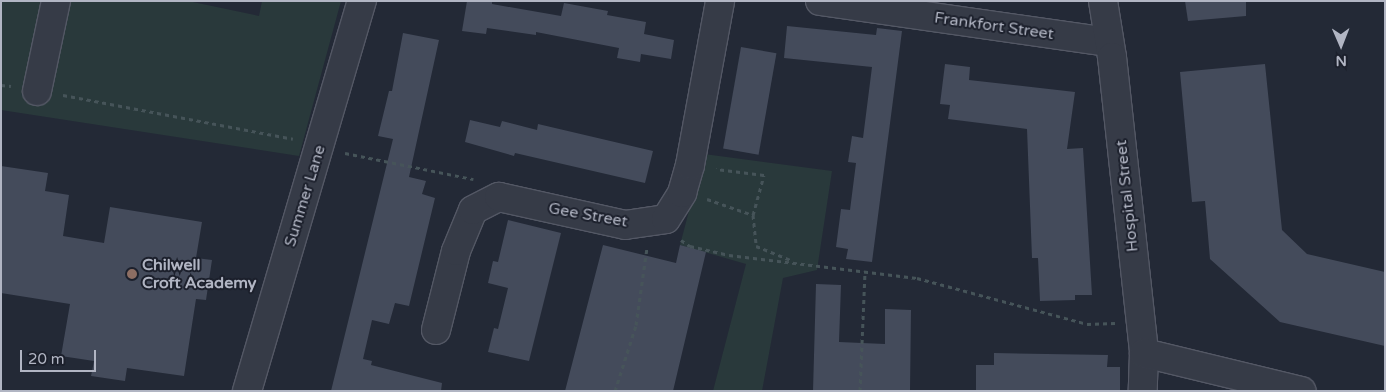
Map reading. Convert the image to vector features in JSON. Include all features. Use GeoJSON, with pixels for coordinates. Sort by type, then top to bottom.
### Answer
{"type":"FeatureCollection","features":[{"type":"Feature","properties":{"kind":"street"},"geometry":{"type":"LineString","coordinates":[[38,90],[56,1]]}},
{"type":"Feature","properties":{"kind":"street","name":"Summer Lane"},"geometry":{"type":"LineString","coordinates":[[247,391],[362,1]]}},
{"type":"Feature","properties":{"kind":"street","name":"Gee Street"},"geometry":{"type":"LineString","coordinates":[[499,197],[625,224],[666,219],[682,193],[690,165],[720,1]]}},
{"type":"Feature","properties":{"kind":"street","name":"Frankfort Street"},"geometry":{"type":"LineString","coordinates":[[820,1],[1109,42]]}},
{"type":"Feature","properties":{"kind":"street","name":"Hospital Street"},"geometry":{"type":"LineString","coordinates":[[1103,1],[1141,323],[1144,353],[1143,391]]}},
{"type":"Feature","properties":{"kind":"street"},"geometry":{"type":"LineString","coordinates":[[436,330],[456,251],[473,210],[499,197]]}},
{"type":"Feature","properties":{"kind":"street"},"geometry":{"type":"LineString","coordinates":[[1144,353],[1301,391]]}},
{"type":"Feature","properties":{"kind":"path"},"geometry":{"type":"LineString","coordinates":[[1,85],[38,90],[472,178],[499,197]]}},
{"type":"Feature","properties":{"kind":"path"},"geometry":{"type":"LineString","coordinates":[[690,165],[764,175],[753,216],[756,246],[796,262]]}},
{"type":"Feature","properties":{"kind":"path"},"geometry":{"type":"LineString","coordinates":[[682,193],[753,216]]}},
{"type":"Feature","properties":{"kind":"path"},"geometry":{"type":"LineString","coordinates":[[615,391],[636,325],[650,221],[690,246],[729,255],[916,278],[1087,324],[1141,323]]}},
{"type":"Feature","properties":{"kind":"path"},"geometry":{"type":"LineString","coordinates":[[860,391],[865,271]]}},
{"type":"Feature","properties":{"kind":"shaded area"},"geometry":{"type":"Polygon","coordinates":[[[1,1],[188,1],[259,16],[262,1],[341,1],[299,156],[1,110],[1,1]]]}},
{"type":"Feature","properties":{"kind":"shaded area"},"geometry":{"type":"Polygon","coordinates":[[[704,154],[832,171],[817,270],[783,278],[762,391],[713,391],[746,264],[680,245],[704,154]]]}},
{"type":"Feature","properties":{"kind":"building"},"geometry":{"type":"Polygon","coordinates":[[[467,1],[492,1],[492,4],[561,16],[564,3],[608,11],[607,15],[646,22],[644,34],[674,40],[671,59],[641,54],[640,62],[617,58],[619,48],[536,32],[536,35],[487,28],[486,34],[462,31],[467,1]]]}},
{"type":"Feature","properties":{"kind":"building"},"geometry":{"type":"Polygon","coordinates":[[[1185,1],[1246,1],[1246,16],[1188,21],[1185,1]]]}},
{"type":"Feature","properties":{"kind":"building"},"geometry":{"type":"Polygon","coordinates":[[[787,26],[876,35],[877,28],[902,31],[872,262],[846,259],[848,249],[836,247],[841,209],[850,210],[856,163],[848,162],[852,136],[863,138],[872,67],[784,58],[787,26]]]}},
{"type":"Feature","properties":{"kind":"building"},"geometry":{"type":"Polygon","coordinates":[[[403,33],[439,40],[409,177],[426,181],[422,194],[435,198],[409,306],[395,303],[389,324],[372,320],[363,359],[372,361],[371,365],[442,383],[441,391],[331,391],[393,139],[378,136],[389,91],[392,91],[403,33]]]}},
{"type":"Feature","properties":{"kind":"building"},"geometry":{"type":"Polygon","coordinates":[[[741,47],[776,53],[759,155],[723,148],[741,47]]]}},
{"type":"Feature","properties":{"kind":"building"},"geometry":{"type":"Polygon","coordinates":[[[945,64],[970,67],[969,80],[1075,92],[1067,149],[1083,148],[1092,295],[1075,295],[1075,300],[1040,301],[1038,258],[1032,258],[1027,129],[948,119],[950,105],[940,104],[945,64]]]}},
{"type":"Feature","properties":{"kind":"building"},"geometry":{"type":"Polygon","coordinates":[[[1265,64],[1282,230],[1307,254],[1385,272],[1385,346],[1280,322],[1210,259],[1205,201],[1192,202],[1180,72],[1265,64]]]}},
{"type":"Feature","properties":{"kind":"building"},"geometry":{"type":"Polygon","coordinates":[[[470,120],[500,127],[502,121],[537,130],[538,124],[653,151],[645,183],[515,153],[514,156],[465,142],[470,120]]]}},
{"type":"Feature","properties":{"kind":"building"},"geometry":{"type":"Polygon","coordinates":[[[1,166],[48,173],[45,191],[69,195],[63,236],[104,243],[110,207],[202,222],[196,258],[212,260],[206,300],[196,299],[184,376],[127,368],[125,381],[91,376],[94,361],[61,356],[70,304],[1,293],[1,166]]]}},
{"type":"Feature","properties":{"kind":"building"},"geometry":{"type":"Polygon","coordinates":[[[508,220],[561,233],[529,361],[488,352],[494,328],[498,329],[508,288],[488,283],[493,261],[498,262],[508,220]]]}},
{"type":"Feature","properties":{"kind":"building"},"geometry":{"type":"Polygon","coordinates":[[[603,245],[676,263],[680,245],[706,252],[673,391],[565,391],[603,245]]]}},
{"type":"Feature","properties":{"kind":"building"},"geometry":{"type":"Polygon","coordinates":[[[816,284],[841,285],[839,342],[885,344],[885,309],[911,310],[910,391],[813,391],[816,284]]]}},
{"type":"Feature","properties":{"kind":"building"},"geometry":{"type":"Polygon","coordinates":[[[994,353],[1108,355],[1107,367],[1120,367],[1120,391],[976,391],[976,365],[994,365],[994,353]]]}},
{"type":"Feature","properties":{"kind":"place","name":"Chilwell Croft Academy"},"geometry":{"type":"Point","coordinates":[132,274]}}]}
